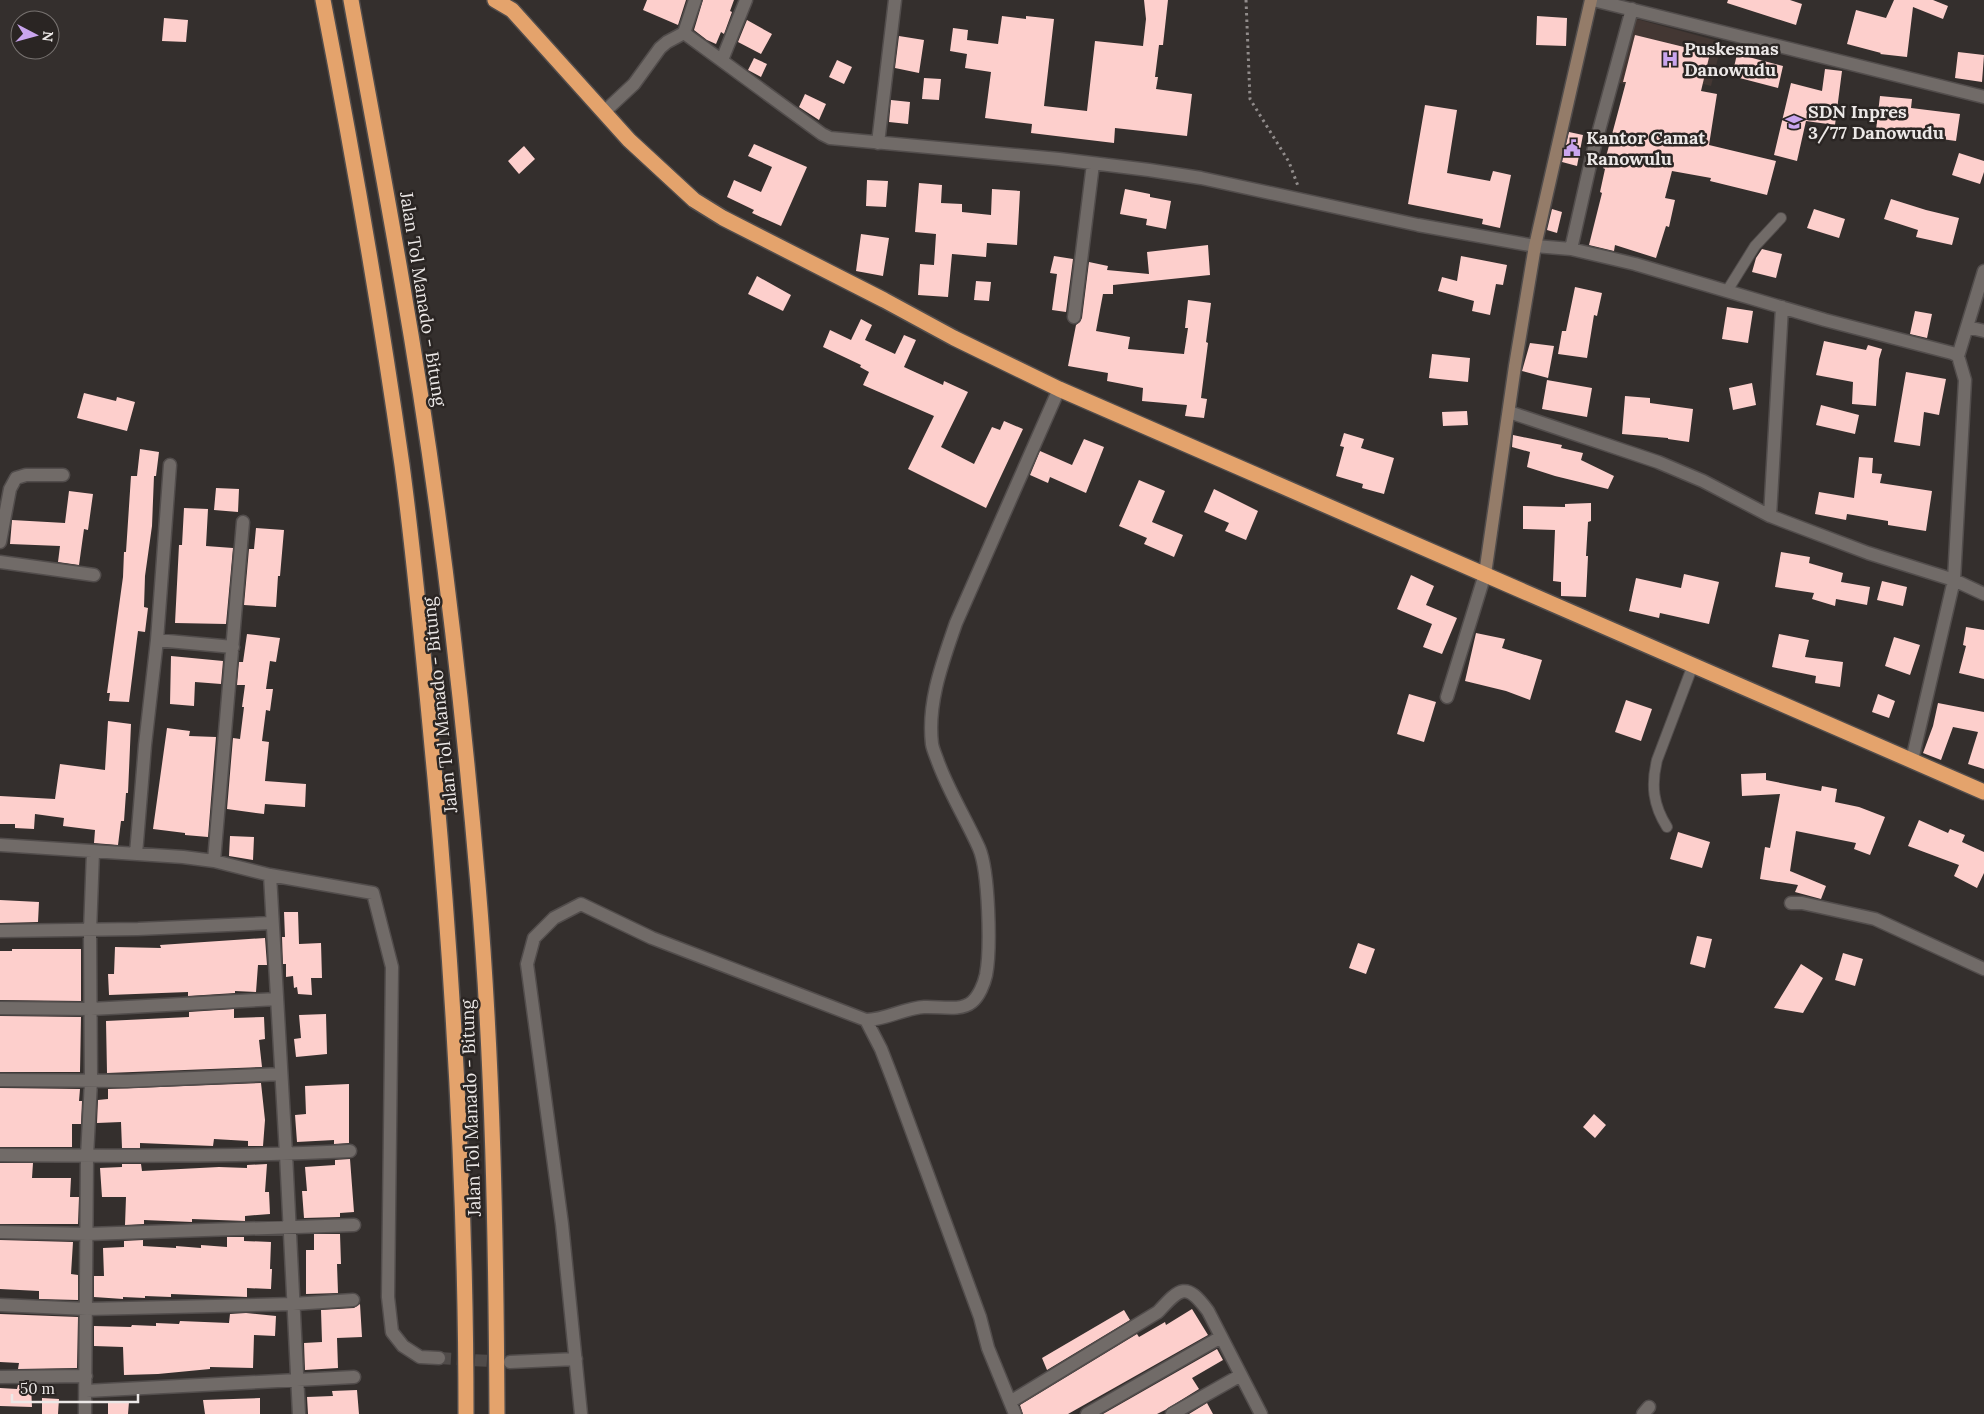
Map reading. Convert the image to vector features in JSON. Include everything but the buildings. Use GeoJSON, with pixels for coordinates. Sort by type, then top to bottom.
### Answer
{"type":"FeatureCollection","features":[{"type":"Feature","properties":{"kind":"highway","name":"Jalan Tol Manado - Bitung"},"geometry":{"type":"LineString","coordinates":[[324,0],[375,290],[402,466],[421,621],[445,888],[460,1123],[466,1337],[466,1414]]}},
{"type":"Feature","properties":{"kind":"highway","name":"Jalan Tol Manado - Bitung"},"geometry":{"type":"LineString","coordinates":[[351,0],[403,284],[451,618],[478,885],[486,1010],[492,1124],[497,1414]]}},
{"type":"Feature","properties":{"kind":"highway"},"geometry":{"type":"LineString","coordinates":[[495,0],[508,5],[603,113],[678,187],[723,218],[954,338],[1059,390],[1984,792]]}},
{"type":"Feature","properties":{"kind":"street"},"geometry":{"type":"LineString","coordinates":[[603,113],[634,84],[660,48],[684,33],[695,0]]}},
{"type":"Feature","properties":{"kind":"street"},"geometry":{"type":"LineString","coordinates":[[722,60],[746,0]]}},
{"type":"Feature","properties":{"kind":"street"},"geometry":{"type":"LineString","coordinates":[[878,143],[895,0]]}},
{"type":"Feature","properties":{"kind":"street"},"geometry":{"type":"LineString","coordinates":[[1447,697],[1485,574],[1535,246],[1592,0],[1984,97]]}},
{"type":"Feature","properties":{"kind":"street"},"geometry":{"type":"LineString","coordinates":[[1571,249],[1592,156],[1632,9]]}},
{"type":"Feature","properties":{"kind":"street"},"geometry":{"type":"LineString","coordinates":[[684,33],[822,134],[838,139],[1093,164],[1201,178],[1418,225],[1535,246],[1571,249],[1634,264],[1958,356]]}},
{"type":"Feature","properties":{"kind":"street"},"geometry":{"type":"LineString","coordinates":[[1074,317],[1093,164]]}},
{"type":"Feature","properties":{"kind":"street"},"geometry":{"type":"LineString","coordinates":[[1912,760],[1954,580],[1966,380],[1958,356],[1984,271]]}},
{"type":"Feature","properties":{"kind":"street"},"geometry":{"type":"LineString","coordinates":[[1770,516],[1782,306]]}},
{"type":"Feature","properties":{"kind":"street"},"geometry":{"type":"LineString","coordinates":[[1967,327],[1984,331]]}},
{"type":"Feature","properties":{"kind":"street"},"geometry":{"type":"LineString","coordinates":[[581,1414],[562,1224],[527,964],[534,938],[554,918],[581,904],[652,938],[866,1020],[876,1020],[911,1008],[965,1007],[973,1001],[982,988],[986,976],[988,910],[985,871],[980,849],[944,776],[932,746],[932,713],[943,661],[956,623],[1059,390]]}},
{"type":"Feature","properties":{"kind":"street"},"geometry":{"type":"LineString","coordinates":[[1509,412],[1658,462],[1703,481],[1770,516],[1868,553],[1954,580],[1984,594]]}},
{"type":"Feature","properties":{"kind":"street"},"geometry":{"type":"LineString","coordinates":[[136,854],[145,746],[157,640],[170,465]]}},
{"type":"Feature","properties":{"kind":"street"},"geometry":{"type":"LineString","coordinates":[[0,542],[10,489],[16,478],[26,475],[63,475]]}},
{"type":"Feature","properties":{"kind":"street"},"geometry":{"type":"LineString","coordinates":[[214,861],[243,522]]}},
{"type":"Feature","properties":{"kind":"street"},"geometry":{"type":"LineString","coordinates":[[0,562],[94,575]]}},
{"type":"Feature","properties":{"kind":"street"},"geometry":{"type":"LineString","coordinates":[[157,640],[233,647]]}},
{"type":"Feature","properties":{"kind":"street"},"geometry":{"type":"LineString","coordinates":[[0,845],[214,861],[270,875],[372,893],[392,967],[388,1297],[392,1332],[403,1346],[420,1357],[439,1358]]}},
{"type":"Feature","properties":{"kind":"street"},"geometry":{"type":"LineString","coordinates":[[85,1414],[88,1234],[87,1156],[91,1082],[90,931],[93,852]]}},
{"type":"Feature","properties":{"kind":"street"},"geometry":{"type":"LineString","coordinates":[[270,875],[271,923],[278,999],[290,1228],[298,1414]]}},
{"type":"Feature","properties":{"kind":"street"},"geometry":{"type":"LineString","coordinates":[[1791,903],[1802,903],[1875,919],[1984,969]]}},
{"type":"Feature","properties":{"kind":"street"},"geometry":{"type":"LineString","coordinates":[[0,931],[90,931],[271,923]]}},
{"type":"Feature","properties":{"kind":"street"},"geometry":{"type":"LineString","coordinates":[[0,1008],[91,1009],[278,999]]}},
{"type":"Feature","properties":{"kind":"street"},"geometry":{"type":"LineString","coordinates":[[866,1020],[893,1080],[980,1317],[988,1348],[1012,1408],[1158,1312],[1176,1293],[1183,1291],[1190,1292],[1197,1297],[1208,1311],[1261,1414]]}},
{"type":"Feature","properties":{"kind":"street"},"geometry":{"type":"LineString","coordinates":[[0,1080],[91,1082],[281,1074]]}},
{"type":"Feature","properties":{"kind":"street"},"geometry":{"type":"LineString","coordinates":[[0,1155],[161,1157],[350,1151]]}},
{"type":"Feature","properties":{"kind":"street"},"geometry":{"type":"LineString","coordinates":[[0,1232],[88,1234],[354,1225]]}},
{"type":"Feature","properties":{"kind":"street"},"geometry":{"type":"LineString","coordinates":[[0,1305],[87,1310],[293,1304],[353,1300]]}},
{"type":"Feature","properties":{"kind":"street"},"geometry":{"type":"LineString","coordinates":[[1087,1414],[1221,1337]]}},
{"type":"Feature","properties":{"kind":"street"},"geometry":{"type":"LineString","coordinates":[[510,1362],[576,1358]]}},
{"type":"Feature","properties":{"kind":"street"},"geometry":{"type":"LineString","coordinates":[[1172,1414],[1240,1375]]}},
{"type":"Feature","properties":{"kind":"street"},"geometry":{"type":"LineString","coordinates":[[0,1377],[86,1376]]}},
{"type":"Feature","properties":{"kind":"street"},"geometry":{"type":"LineString","coordinates":[[86,1391],[354,1377]]}},
{"type":"Feature","properties":{"kind":"lane"},"geometry":{"type":"LineString","coordinates":[[1727,290],[1755,246],[1781,218]]}},
{"type":"Feature","properties":{"kind":"lane"},"geometry":{"type":"LineString","coordinates":[[1667,827],[1656,806],[1653,792],[1653,776],[1657,760],[1693,665]]}},
{"type":"Feature","properties":{"kind":"path"},"geometry":{"type":"LineString","coordinates":[[1246,0],[1250,99],[1289,162],[1304,200]]}},
{"type":"Feature","properties":{"kind":"shaded area","name":"Puskesmas Danowudu"},"geometry":{"type":"Polygon","coordinates":[[[1633,18],[1722,42],[1711,86],[1673,76],[1668,95],[1616,82],[1633,18]]]}},
{"type":"Feature","properties":{"kind":"tunnel"},"geometry":{"type":"LineString","coordinates":[[439,1358],[506,1362]]}},
{"type":"Feature","properties":{"kind":"place","name":"Puskesmas Danowudu"},"geometry":{"type":"Point","coordinates":[1670,59]}},
{"type":"Feature","properties":{"kind":"place","name":"SDN Inpres 3/77 Danowudu"},"geometry":{"type":"Point","coordinates":[1794,122]}},
{"type":"Feature","properties":{"kind":"place","name":"Kantor Camat Ranowulu"},"geometry":{"type":"Point","coordinates":[1572,148]}}]}
